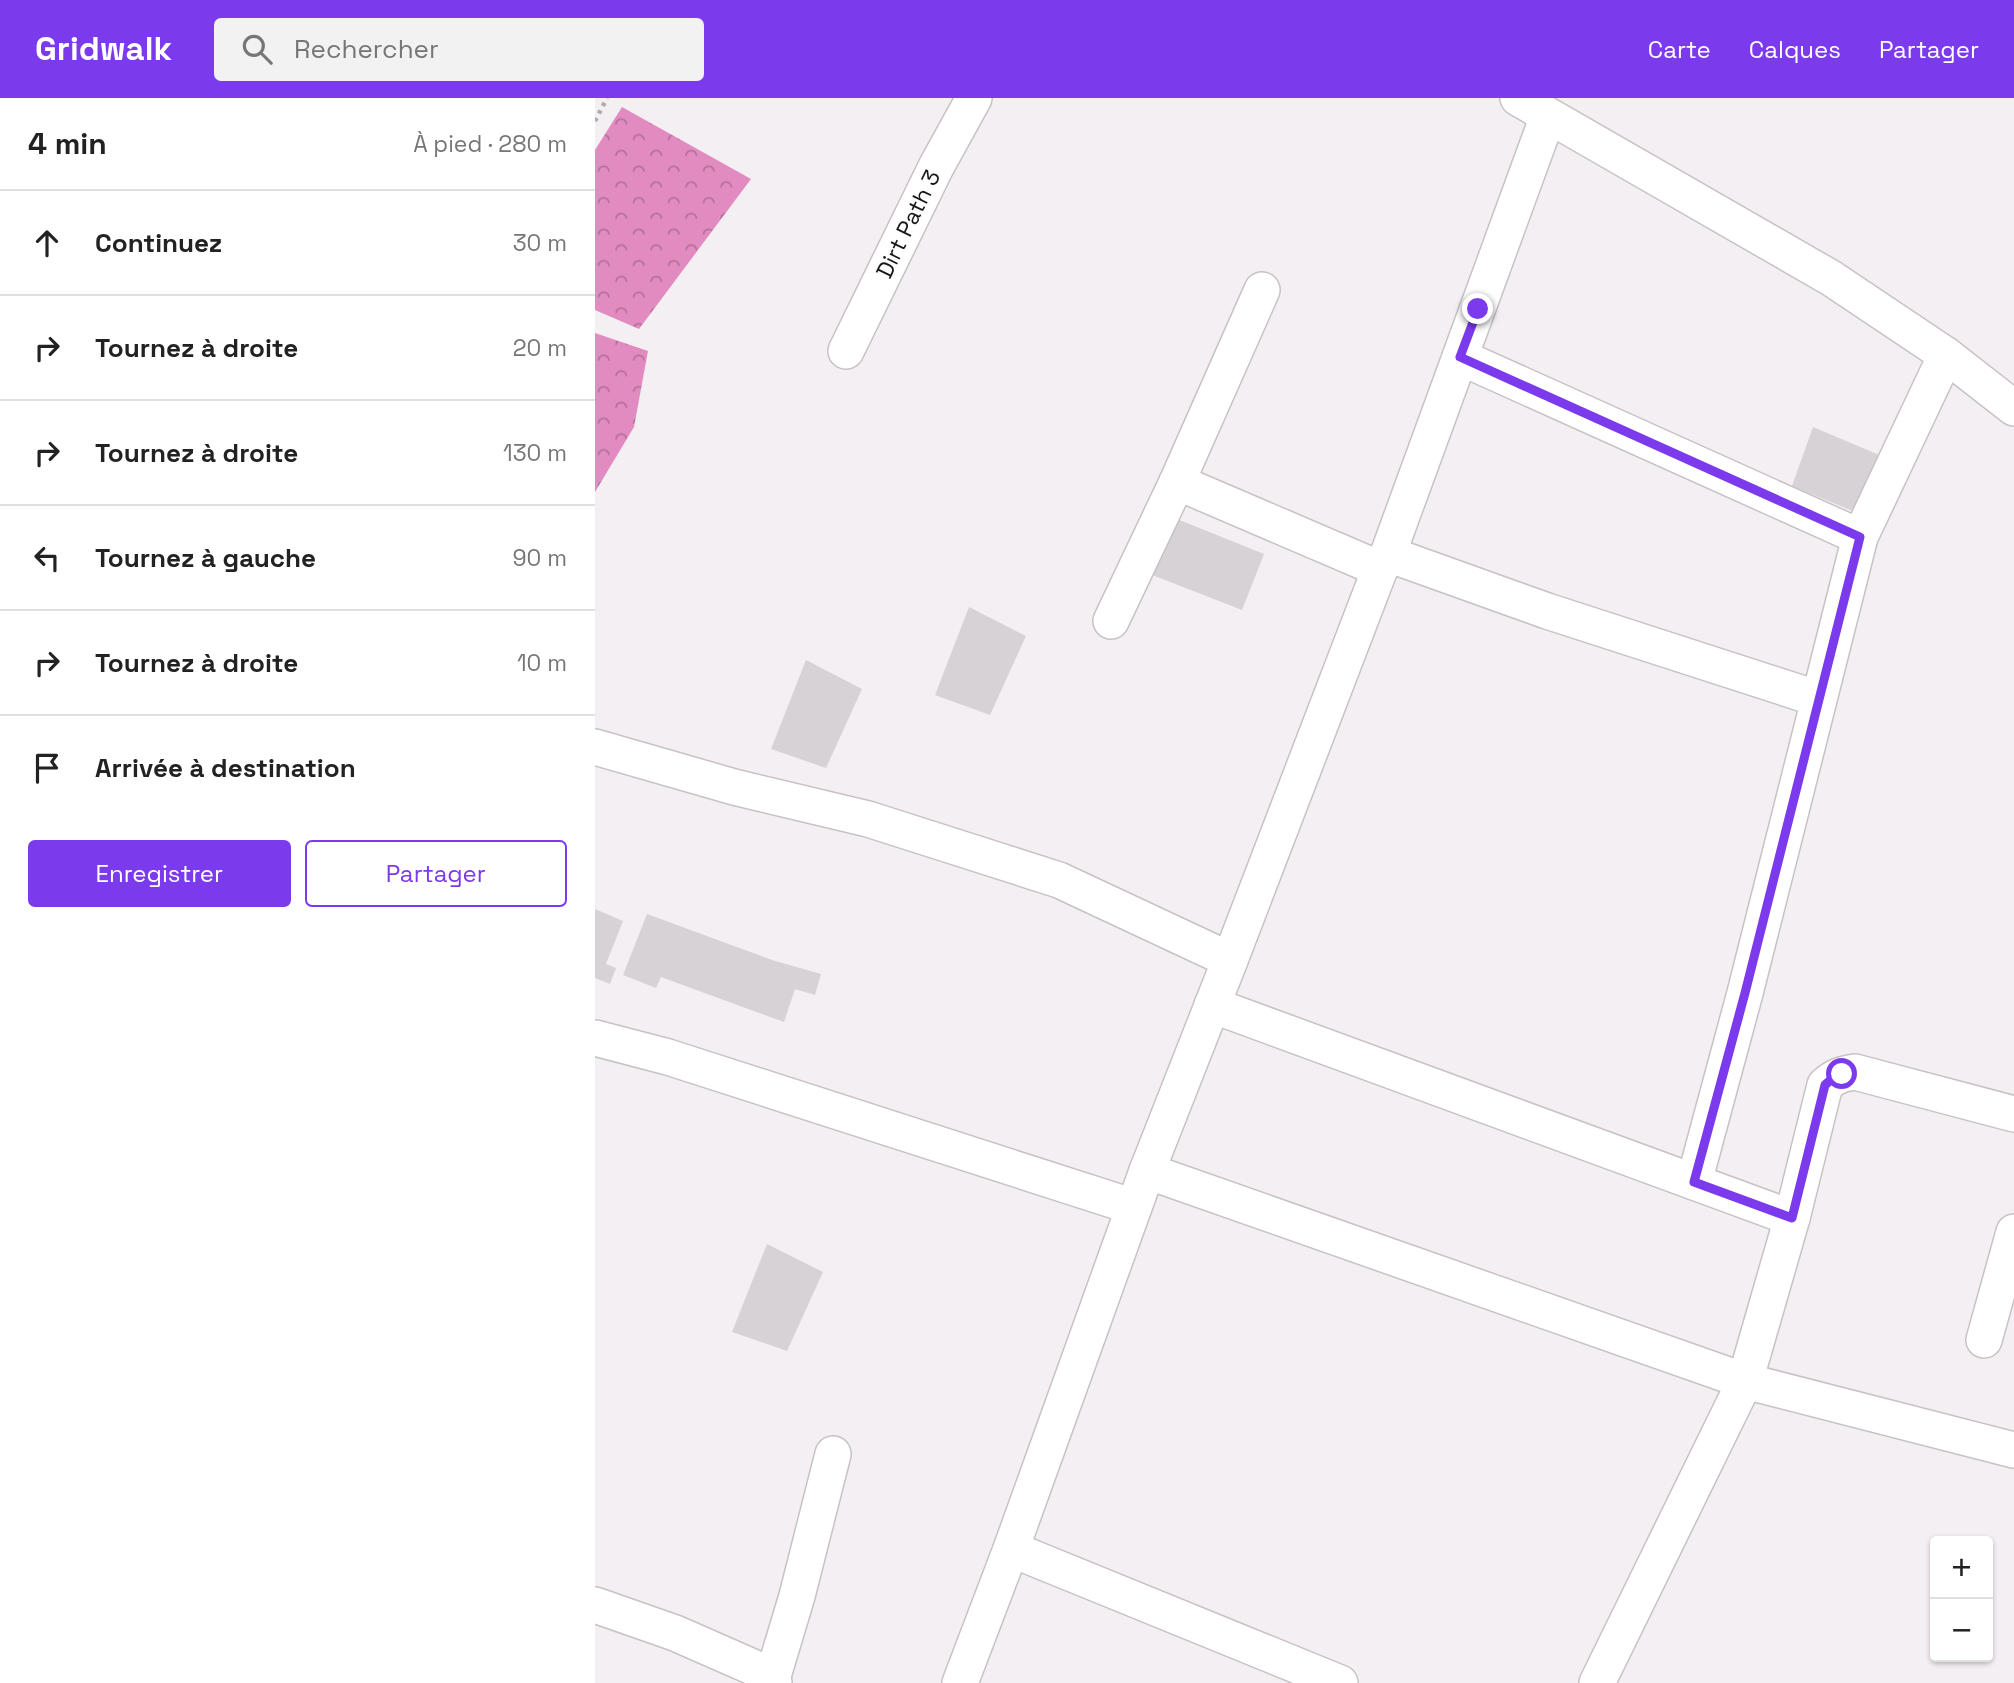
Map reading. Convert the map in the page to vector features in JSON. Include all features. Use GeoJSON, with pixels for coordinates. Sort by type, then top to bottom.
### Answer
{"type":"FeatureCollection","features":[{"type":"Feature","properties":{"kind":"street","name":"Dirt Path 3"},"geometry":{"type":"LineString","coordinates":[[846,352],[936,167],[974,98]]}},
{"type":"Feature","properties":{"kind":"street"},"geometry":{"type":"LineString","coordinates":[[1518,98],[1831,278],[1946,355],[2014,408]]}},
{"type":"Feature","properties":{"kind":"street"},"geometry":{"type":"LineString","coordinates":[[960,1683],[1147,1171],[1384,561],[1548,116]]}},
{"type":"Feature","properties":{"kind":"street"},"geometry":{"type":"LineString","coordinates":[[1111,621],[1177,482],[1262,290]]}},
{"type":"Feature","properties":{"kind":"street"},"geometry":{"type":"LineString","coordinates":[[1694,1182],[1745,993],[1860,537],[1946,355]]}},
{"type":"Feature","properties":{"kind":"street"},"geometry":{"type":"LineString","coordinates":[[1460,357],[1860,537]]}},
{"type":"Feature","properties":{"kind":"street"},"geometry":{"type":"LineString","coordinates":[[1177,482],[1384,561],[1819,699]]}},
{"type":"Feature","properties":{"kind":"street"},"geometry":{"type":"LineString","coordinates":[[595,747],[734,787],[868,819],[1059,880],[1230,960]]}},
{"type":"Feature","properties":{"kind":"street"},"geometry":{"type":"LineString","coordinates":[[1212,1005],[1792,1218]]}},
{"type":"Feature","properties":{"kind":"street"},"geometry":{"type":"LineString","coordinates":[[595,1038],[667,1057],[1134,1207]]}},
{"type":"Feature","properties":{"kind":"street"},"geometry":{"type":"LineString","coordinates":[[1597,1683],[1745,1381],[1792,1218],[1825,1085],[1842,1074],[1855,1072],[2014,1114]]}},
{"type":"Feature","properties":{"kind":"street"},"geometry":{"type":"LineString","coordinates":[[1147,1171],[1745,1381],[2014,1450]]}},
{"type":"Feature","properties":{"kind":"street"},"geometry":{"type":"LineString","coordinates":[[1984,1340],[2014,1232]]}},
{"type":"Feature","properties":{"kind":"street"},"geometry":{"type":"LineString","coordinates":[[595,1605],[675,1633],[774,1679],[833,1454]]}},
{"type":"Feature","properties":{"kind":"street"},"geometry":{"type":"LineString","coordinates":[[1011,1549],[1340,1683]]}},
{"type":"Feature","properties":{"kind":"path"},"geometry":{"type":"LineString","coordinates":[[595,121],[607,98]]}},
{"type":"Feature","properties":{"kind":"green space"},"geometry":{"type":"Polygon","coordinates":[[[622,107],[751,179],[639,329],[595,310],[595,150],[622,107]]]}},
{"type":"Feature","properties":{"kind":"green space"},"geometry":{"type":"Polygon","coordinates":[[[595,333],[648,351],[634,427],[595,492],[595,333]]]}},
{"type":"Feature","properties":{"kind":"building"},"geometry":{"type":"Polygon","coordinates":[[[1813,427],[1884,457],[1860,514],[1792,486],[1813,427]]]}},
{"type":"Feature","properties":{"kind":"building"},"geometry":{"type":"Polygon","coordinates":[[[1167,515],[1264,554],[1242,610],[1142,571],[1167,515]]]}},
{"type":"Feature","properties":{"kind":"building"},"geometry":{"type":"Polygon","coordinates":[[[969,607],[1026,636],[990,715],[935,695],[969,607]]]}},
{"type":"Feature","properties":{"kind":"building"},"geometry":{"type":"Polygon","coordinates":[[[806,660],[862,689],[826,768],[771,749],[806,660]]]}},
{"type":"Feature","properties":{"kind":"building"},"geometry":{"type":"Polygon","coordinates":[[[595,909],[623,921],[606,964],[616,968],[610,984],[595,978],[595,909]]]}},
{"type":"Feature","properties":{"kind":"building"},"geometry":{"type":"Polygon","coordinates":[[[647,914],[772,960],[821,974],[815,995],[795,989],[784,1022],[661,977],[656,988],[623,975],[647,914]]]}},
{"type":"Feature","properties":{"kind":"building"},"geometry":{"type":"Polygon","coordinates":[[[767,1244],[823,1272],[787,1351],[732,1332],[767,1244]]]}},
{"type":"Feature","properties":{"kind":"route"},"geometry":{"type":"LineString","coordinates":[[1478,309],[1460,357],[1860,537],[1745,993],[1694,1182],[1792,1218],[1825,1085],[1842,1074]]}}]}
